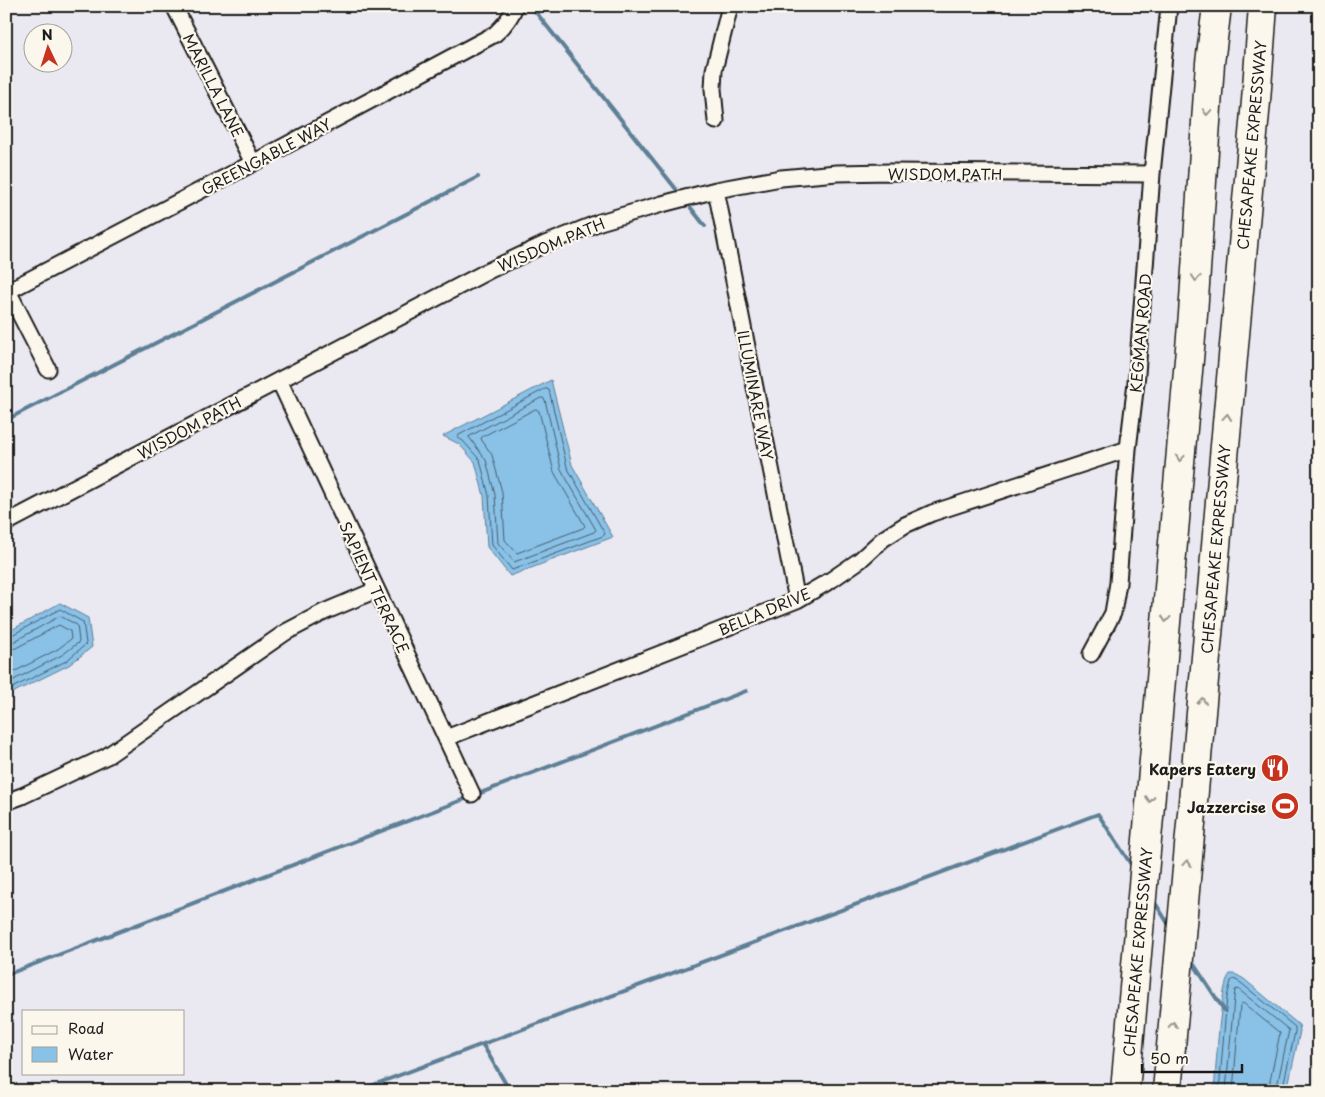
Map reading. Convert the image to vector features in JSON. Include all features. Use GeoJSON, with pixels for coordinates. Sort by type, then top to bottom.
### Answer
{"type":"FeatureCollection","features":[{"type":"Feature","properties":{"kind":"highway"},"geometry":{"type":"LineString","coordinates":[[1210,64],[1212,6]]}},
{"type":"Feature","properties":{"kind":"highway","name":"CHESAPEAKE EXPRESSWAY"},"geometry":{"type":"LineString","coordinates":[[1125,1091],[1194,314],[1210,64],[1217,6]]}},
{"type":"Feature","properties":{"kind":"highway","name":"CHESAPEAKE EXPRESSWAY"},"geometry":{"type":"LineString","coordinates":[[1167,1091],[1263,6]]}},
{"type":"Feature","properties":{"kind":"street","name":"MARILLA LANE"},"geometry":{"type":"LineString","coordinates":[[174,6],[254,163]]}},
{"type":"Feature","properties":{"kind":"street","name":"GREENGABLE WAY"},"geometry":{"type":"LineString","coordinates":[[7,292],[495,34],[511,17],[516,6]]}},
{"type":"Feature","properties":{"kind":"street"},"geometry":{"type":"LineString","coordinates":[[716,121],[714,70],[730,6]]}},
{"type":"Feature","properties":{"kind":"street","name":"KEGMAN ROAD"},"geometry":{"type":"LineString","coordinates":[[1091,654],[1113,613],[1118,583],[1128,449],[1137,374],[1152,174],[1169,6]]}},
{"type":"Feature","properties":{"kind":"street","name":"WISDOM PATH"},"geometry":{"type":"LineString","coordinates":[[6,523],[488,270],[600,222],[716,190],[781,178],[837,173],[1152,174]]}},
{"type":"Feature","properties":{"kind":"street","name":"ILLUMINARE WAY"},"geometry":{"type":"LineString","coordinates":[[716,190],[797,600]]}},
{"type":"Feature","properties":{"kind":"street"},"geometry":{"type":"LineString","coordinates":[[7,292],[48,369]]}},
{"type":"Feature","properties":{"kind":"street","name":"SAPIENT TERRACE"},"geometry":{"type":"LineString","coordinates":[[279,380],[472,794]]}},
{"type":"Feature","properties":{"kind":"street","name":"BELLA DRIVE"},"geometry":{"type":"LineString","coordinates":[[446,738],[797,600],[860,560],[883,539],[905,525],[932,513],[1128,449]]}},
{"type":"Feature","properties":{"kind":"street"},"geometry":{"type":"LineString","coordinates":[[6,802],[107,756],[286,632],[324,612],[376,590]]}},
{"type":"Feature","properties":{"kind":"water"},"geometry":{"type":"Polygon","coordinates":[[[551,380],[572,465],[613,537],[510,576],[487,547],[484,496],[475,462],[459,444],[443,436],[551,380]]]}},
{"type":"Feature","properties":{"kind":"water"},"geometry":{"type":"Polygon","coordinates":[[[60,603],[88,618],[92,647],[69,665],[6,696],[6,633],[60,603]]]}},
{"type":"Feature","properties":{"kind":"water"},"geometry":{"type":"Polygon","coordinates":[[[1230,974],[1235,974],[1244,979],[1299,1025],[1300,1031],[1287,1091],[1214,1091],[1221,1010],[1230,974]]]}},
{"type":"Feature","properties":{"kind":"waterway"},"geometry":{"type":"LineString","coordinates":[[531,6],[676,189]]}},
{"type":"Feature","properties":{"kind":"waterway"},"geometry":{"type":"LineString","coordinates":[[6,420],[478,177]]}},
{"type":"Feature","properties":{"kind":"waterway"},"geometry":{"type":"LineString","coordinates":[[691,208],[705,226]]}},
{"type":"Feature","properties":{"kind":"waterway"},"geometry":{"type":"LineString","coordinates":[[6,975],[746,691]]}},
{"type":"Feature","properties":{"kind":"waterway"},"geometry":{"type":"LineString","coordinates":[[357,1091],[1098,814],[1132,866]]}},
{"type":"Feature","properties":{"kind":"waterway"},"geometry":{"type":"LineString","coordinates":[[1154,901],[1169,925]]}},
{"type":"Feature","properties":{"kind":"waterway"},"geometry":{"type":"LineString","coordinates":[[1191,960],[1224,1010]]}},
{"type":"Feature","properties":{"kind":"waterway"},"geometry":{"type":"LineString","coordinates":[[483,1045],[510,1091]]}},
{"type":"Feature","properties":{"kind":"place","name":"Kapers Eatery"},"geometry":{"type":"Point","coordinates":[1275,768]}},
{"type":"Feature","properties":{"kind":"place","name":"Jazzercise"},"geometry":{"type":"Point","coordinates":[1285,806]}}]}
